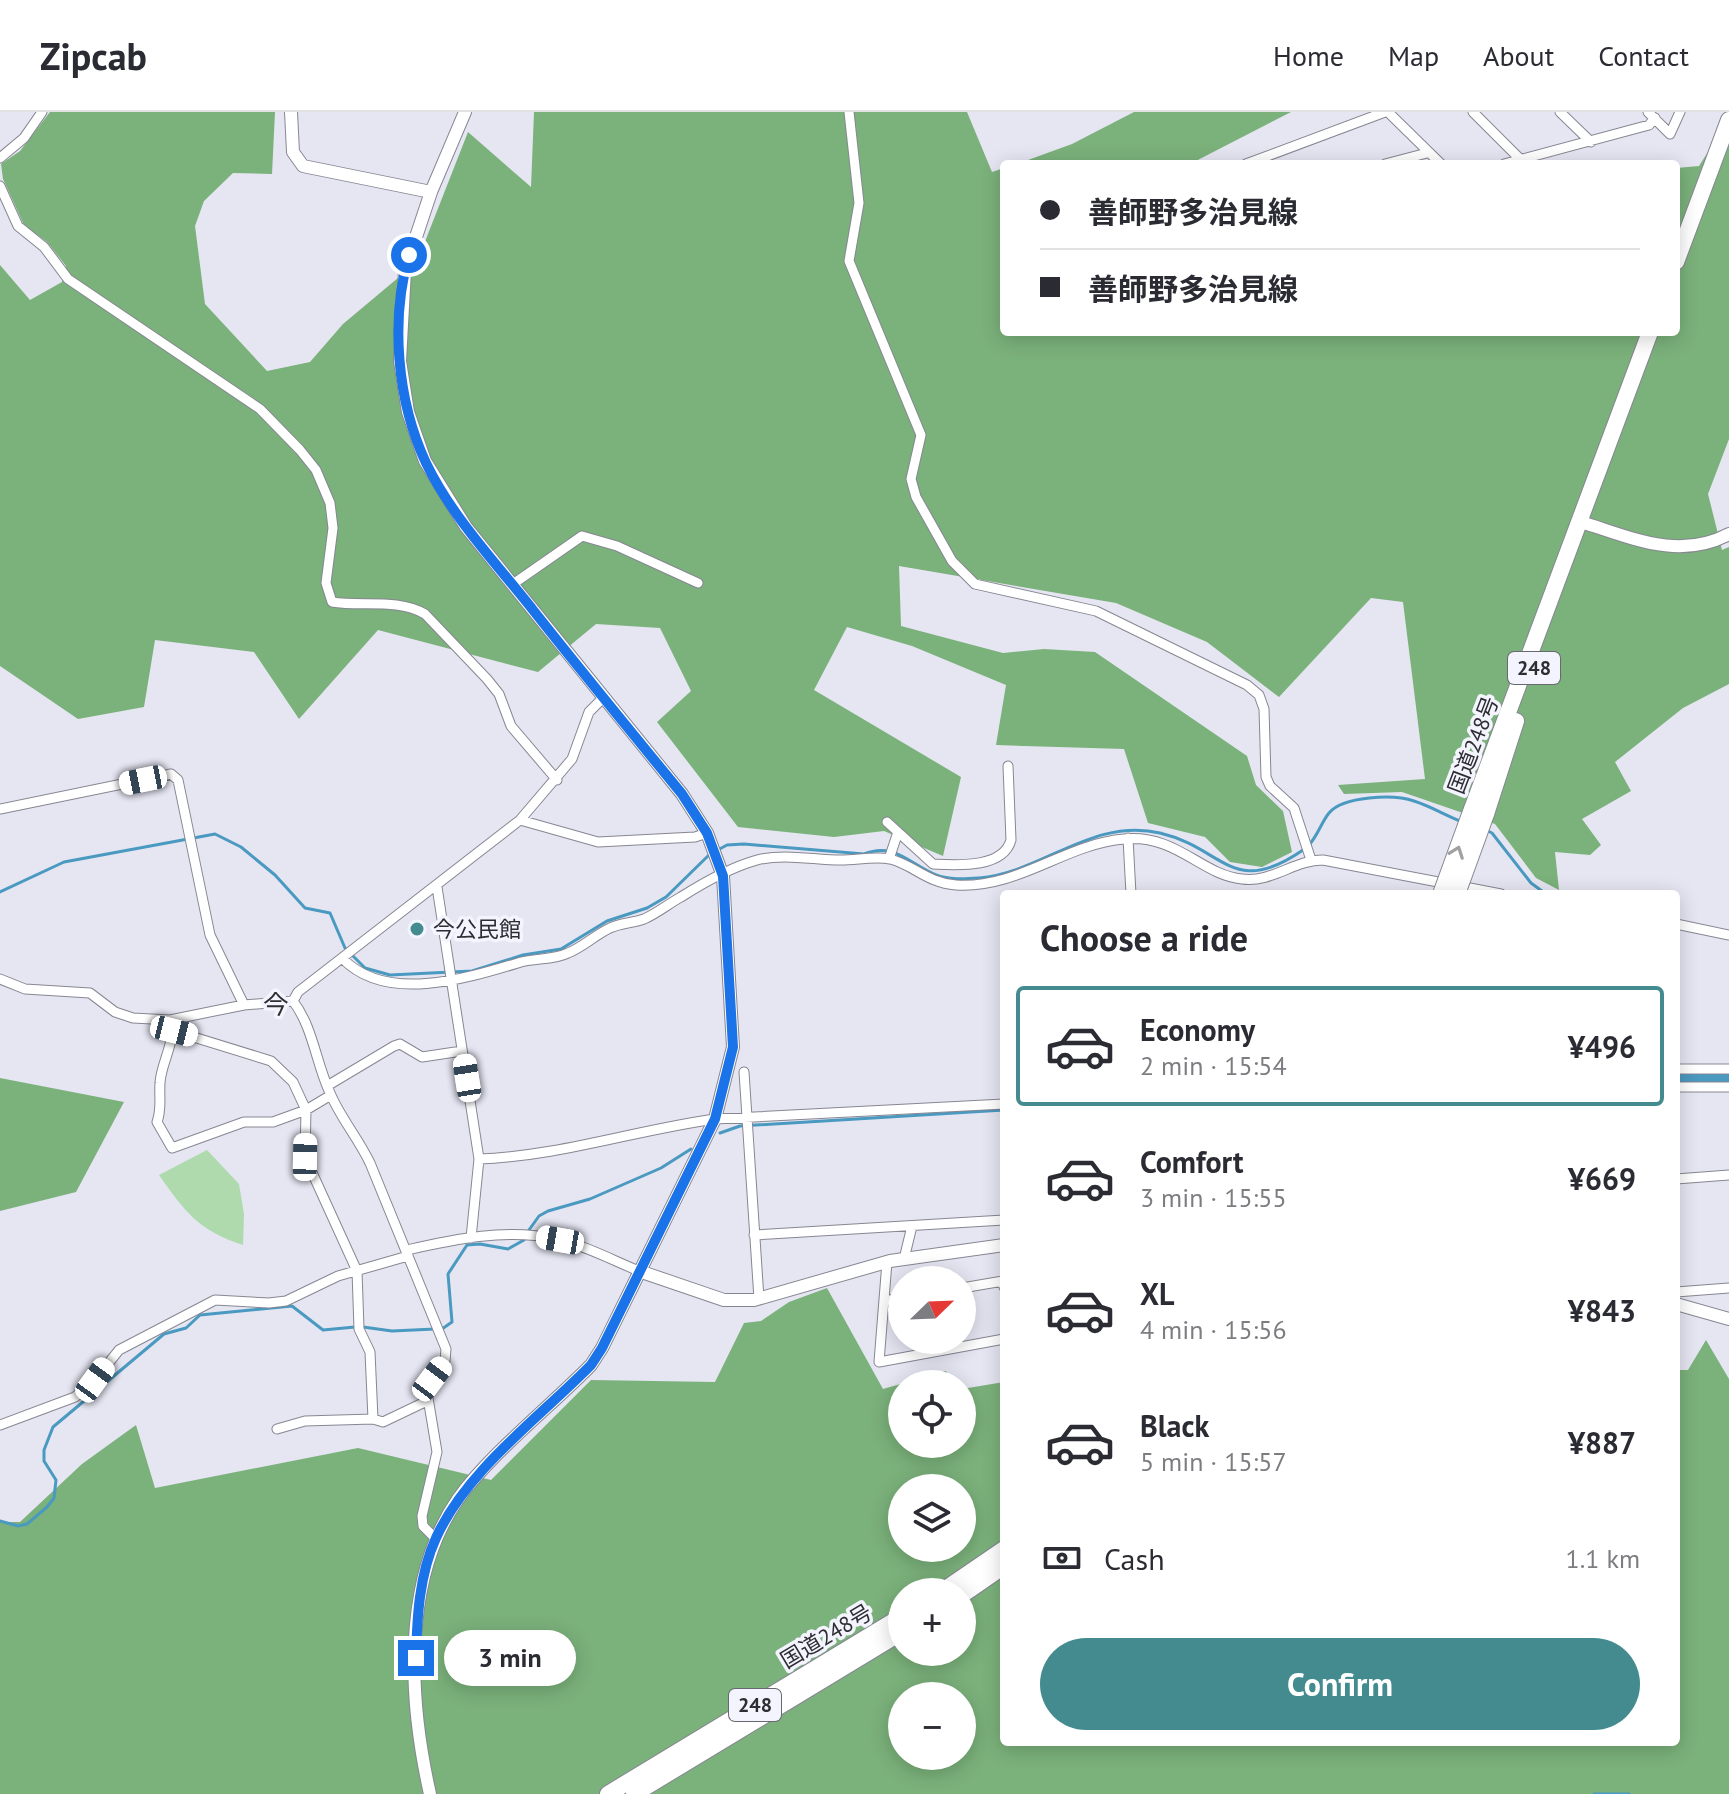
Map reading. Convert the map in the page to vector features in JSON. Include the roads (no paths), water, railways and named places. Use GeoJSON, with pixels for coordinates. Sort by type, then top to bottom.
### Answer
{"type":"FeatureCollection","features":[{"type":"Feature","properties":{"kind":"highway"},"geometry":{"type":"LineString","coordinates":[[1680,251],[1729,120]]}},
{"type":"Feature","properties":{"kind":"highway","name":"国道248号"},"geometry":{"type":"LineString","coordinates":[[1458,890],[1479,812],[1649,336]]}},
{"type":"Feature","properties":{"kind":"highway","name":"国道248号"},"geometry":{"type":"LineString","coordinates":[[1443,890],[1479,812]]}},
{"type":"Feature","properties":{"kind":"highway"},"geometry":{"type":"LineString","coordinates":[[962,1578],[1000,1552]]}},
{"type":"Feature","properties":{"kind":"highway"},"geometry":{"type":"LineString","coordinates":[[976,1585],[1000,1569]]}},
{"type":"Feature","properties":{"kind":"highway","name":"国道248号"},"geometry":{"type":"LineString","coordinates":[[608,1794],[888,1624]]}},
{"type":"Feature","properties":{"kind":"highway","name":"国道248号"},"geometry":{"type":"LineString","coordinates":[[634,1794],[888,1640]]}},
{"type":"Feature","properties":{"kind":"main road"},"geometry":{"type":"LineString","coordinates":[[291,112],[293,152],[303,166],[431,192]]}},
{"type":"Feature","properties":{"kind":"main road"},"geometry":{"type":"LineString","coordinates":[[430,1794],[417,1697],[417,1623],[420,1592],[436,1539],[459,1499],[479,1474],[591,1365],[715,1119],[730,1067],[734,1025],[723,876],[712,845],[682,794],[466,527],[425,461],[408,412],[400,361],[405,270],[431,192],[465,112]]}},
{"type":"Feature","properties":{"kind":"main road"},"geometry":{"type":"LineString","coordinates":[[1581,522],[1664,548],[1714,542],[1729,534]]}},
{"type":"Feature","properties":{"kind":"main road"},"geometry":{"type":"LineString","coordinates":[[639,1271],[724,1300],[759,1299],[887,1262],[1000,1246]]}},
{"type":"Feature","properties":{"kind":"main road"},"geometry":{"type":"LineString","coordinates":[[1680,1305],[1729,1319]]}},
{"type":"Feature","properties":{"kind":"street"},"geometry":{"type":"LineString","coordinates":[[0,158],[24,138],[42,112]]}},
{"type":"Feature","properties":{"kind":"street"},"geometry":{"type":"LineString","coordinates":[[849,112],[859,203],[849,261],[921,435],[921,447],[911,479],[916,497],[952,561],[975,584],[1096,611],[1187,653],[1254,689],[1264,709],[1266,777],[1270,786],[1294,808],[1310,856]]}},
{"type":"Feature","properties":{"kind":"street"},"geometry":{"type":"LineString","coordinates":[[1257,160],[1386,112],[1436,160]]}},
{"type":"Feature","properties":{"kind":"street"},"geometry":{"type":"LineString","coordinates":[[1473,112],[1521,160]]}},
{"type":"Feature","properties":{"kind":"street"},"geometry":{"type":"LineString","coordinates":[[1560,112],[1591,142]]}},
{"type":"Feature","properties":{"kind":"street"},"geometry":{"type":"LineString","coordinates":[[1526,160],[1649,125],[1652,115],[1670,134],[1680,112]]}},
{"type":"Feature","properties":{"kind":"street"},"geometry":{"type":"LineString","coordinates":[[1400,160],[1427,153]]}},
{"type":"Feature","properties":{"kind":"street"},"geometry":{"type":"LineString","coordinates":[[0,186],[18,226],[44,247],[68,279],[260,409],[316,470],[330,503],[333,528],[326,583],[332,602],[385,604],[416,609],[425,614],[499,694],[511,726],[557,780]]}},
{"type":"Feature","properties":{"kind":"street"},"geometry":{"type":"LineString","coordinates":[[513,584],[582,536],[617,546],[698,583]]}},
{"type":"Feature","properties":{"kind":"street"},"geometry":{"type":"LineString","coordinates":[[293,1001],[298,992],[520,820],[557,780],[579,746],[589,712],[603,698]]}},
{"type":"Feature","properties":{"kind":"street"},"geometry":{"type":"LineString","coordinates":[[887,822],[933,864],[989,861],[1009,847],[1008,766]]}},
{"type":"Feature","properties":{"kind":"street"},"geometry":{"type":"LineString","coordinates":[[0,809],[171,774],[178,780],[210,935],[244,1005]]}},
{"type":"Feature","properties":{"kind":"street"},"geometry":{"type":"LineString","coordinates":[[520,820],[598,842],[695,837],[712,845]]}},
{"type":"Feature","properties":{"kind":"street"},"geometry":{"type":"LineString","coordinates":[[889,858],[898,832]]}},
{"type":"Feature","properties":{"kind":"street"},"geometry":{"type":"LineString","coordinates":[[343,959],[362,976],[391,982],[451,980],[567,954],[611,927],[644,919],[723,876],[755,861],[774,857],[889,858],[925,878],[954,885],[1000,881],[1102,842],[1128,838],[1170,845],[1221,874],[1243,880],[1275,876],[1310,856],[1481,890]]}},
{"type":"Feature","properties":{"kind":"street"},"geometry":{"type":"LineString","coordinates":[[1128,838],[1131,890]]}},
{"type":"Feature","properties":{"kind":"street"},"geometry":{"type":"LineString","coordinates":[[925,878],[933,864]]}},
{"type":"Feature","properties":{"kind":"street"},"geometry":{"type":"LineString","coordinates":[[437,887],[479,1159],[471,1238]]}},
{"type":"Feature","properties":{"kind":"street"},"geometry":{"type":"LineString","coordinates":[[1680,925],[1729,935]]}},
{"type":"Feature","properties":{"kind":"street"},"geometry":{"type":"LineString","coordinates":[[0,979],[25,989],[90,993],[115,1012],[133,1018],[170,1020],[244,1005],[293,1001]]}},
{"type":"Feature","properties":{"kind":"street"},"geometry":{"type":"LineString","coordinates":[[293,1001],[302,1013],[329,1091],[356,1133],[446,1349],[445,1361],[432,1379],[427,1401],[437,1452],[423,1526],[436,1539]]}},
{"type":"Feature","properties":{"kind":"street"},"geometry":{"type":"LineString","coordinates":[[170,1020],[174,1031],[160,1081],[157,1122],[172,1148],[244,1122],[273,1122],[306,1110],[394,1046],[400,1044],[422,1057],[462,1051]]}},
{"type":"Feature","properties":{"kind":"street"},"geometry":{"type":"LineString","coordinates":[[174,1031],[271,1061],[293,1082],[306,1110],[305,1157],[357,1271],[359,1329],[370,1352],[373,1419]]}},
{"type":"Feature","properties":{"kind":"street"},"geometry":{"type":"LineString","coordinates":[[1680,1069],[1729,1069]]}},
{"type":"Feature","properties":{"kind":"street"},"geometry":{"type":"LineString","coordinates":[[744,1072],[759,1299]]}},
{"type":"Feature","properties":{"kind":"street"},"geometry":{"type":"LineString","coordinates":[[1680,1087],[1729,1087]]}},
{"type":"Feature","properties":{"kind":"street"},"geometry":{"type":"LineString","coordinates":[[479,1159],[523,1157],[669,1125],[715,1119],[1000,1104]]}},
{"type":"Feature","properties":{"kind":"street"},"geometry":{"type":"LineString","coordinates":[[1680,1179],[1729,1175]]}},
{"type":"Feature","properties":{"kind":"street"},"geometry":{"type":"LineString","coordinates":[[754,1235],[1000,1220]]}},
{"type":"Feature","properties":{"kind":"street"},"geometry":{"type":"LineString","coordinates":[[904,1259],[912,1226]]}},
{"type":"Feature","properties":{"kind":"street"},"geometry":{"type":"LineString","coordinates":[[0,1425],[75,1397],[95,1380],[119,1350],[215,1300],[286,1301],[313,1285],[408,1253],[471,1238],[539,1236],[560,1240],[639,1271]]}},
{"type":"Feature","properties":{"kind":"street"},"geometry":{"type":"LineString","coordinates":[[887,1262],[879,1362],[1000,1340]]}},
{"type":"Feature","properties":{"kind":"street"},"geometry":{"type":"LineString","coordinates":[[976,1286],[1000,1282]]}},
{"type":"Feature","properties":{"kind":"street"},"geometry":{"type":"LineString","coordinates":[[1680,1292],[1729,1288]]}},
{"type":"Feature","properties":{"kind":"street"},"geometry":{"type":"LineString","coordinates":[[884,1301],[888,1300]]}},
{"type":"Feature","properties":{"kind":"street"},"geometry":{"type":"LineString","coordinates":[[277,1429],[321,1419],[373,1419],[383,1422],[427,1401]]}},
{"type":"Feature","properties":{"kind":"waterway"},"geometry":{"type":"LineString","coordinates":[[1309,845],[1329,813],[1336,807],[1357,800],[1382,797],[1405,799],[1460,821]]}},
{"type":"Feature","properties":{"kind":"waterway"},"geometry":{"type":"LineString","coordinates":[[716,851],[727,845],[744,844],[864,854],[885,851],[902,856],[936,875],[963,879],[1002,874],[1089,839],[1135,830],[1182,840],[1229,866],[1243,870],[1260,870],[1279,864],[1303,850]]}},
{"type":"Feature","properties":{"kind":"waterway"},"geometry":{"type":"LineString","coordinates":[[1486,830],[1492,833],[1531,883],[1541,890]]}},
{"type":"Feature","properties":{"kind":"waterway"},"geometry":{"type":"LineString","coordinates":[[0,892],[64,862],[215,834],[241,847],[275,875],[305,908],[330,913],[345,948],[365,968],[390,975],[472,971],[523,955],[561,949],[607,921],[647,908],[666,897],[710,854]]}},
{"type":"Feature","properties":{"kind":"waterway"},"geometry":{"type":"LineString","coordinates":[[1680,1079],[1729,1080]]}},
{"type":"Feature","properties":{"kind":"waterway"},"geometry":{"type":"LineString","coordinates":[[720,1133],[740,1126],[1000,1110]]}},
{"type":"Feature","properties":{"kind":"waterway"},"geometry":{"type":"LineString","coordinates":[[529,1230],[539,1216],[548,1211],[590,1199],[661,1168],[691,1149]]}},
{"type":"Feature","properties":{"kind":"waterway"},"geometry":{"type":"LineString","coordinates":[[442,1329],[452,1322],[448,1274],[467,1245],[508,1249],[524,1240]]}},
{"type":"Feature","properties":{"kind":"waterway"},"geometry":{"type":"LineString","coordinates":[[0,1521],[18,1526],[27,1524],[47,1507],[54,1498],[56,1480],[44,1461],[44,1450],[53,1427],[164,1334],[186,1328],[200,1315],[292,1306],[323,1330],[355,1327]]}},
{"type":"Feature","properties":{"kind":"waterway"},"geometry":{"type":"LineString","coordinates":[[363,1327],[392,1331],[435,1329]]}},
{"type":"Feature","properties":{"kind":"waterway"},"geometry":{"type":"LineString","coordinates":[[1594,1794],[1629,1794]]}},
{"type":"Feature","properties":{"kind":"place","name":"今公民館"},"geometry":{"type":"Point","coordinates":[417,929]}},
{"type":"Feature","properties":{"kind":"district","name":"今"},"geometry":{"type":"Point","coordinates":[276,1005]}}]}
